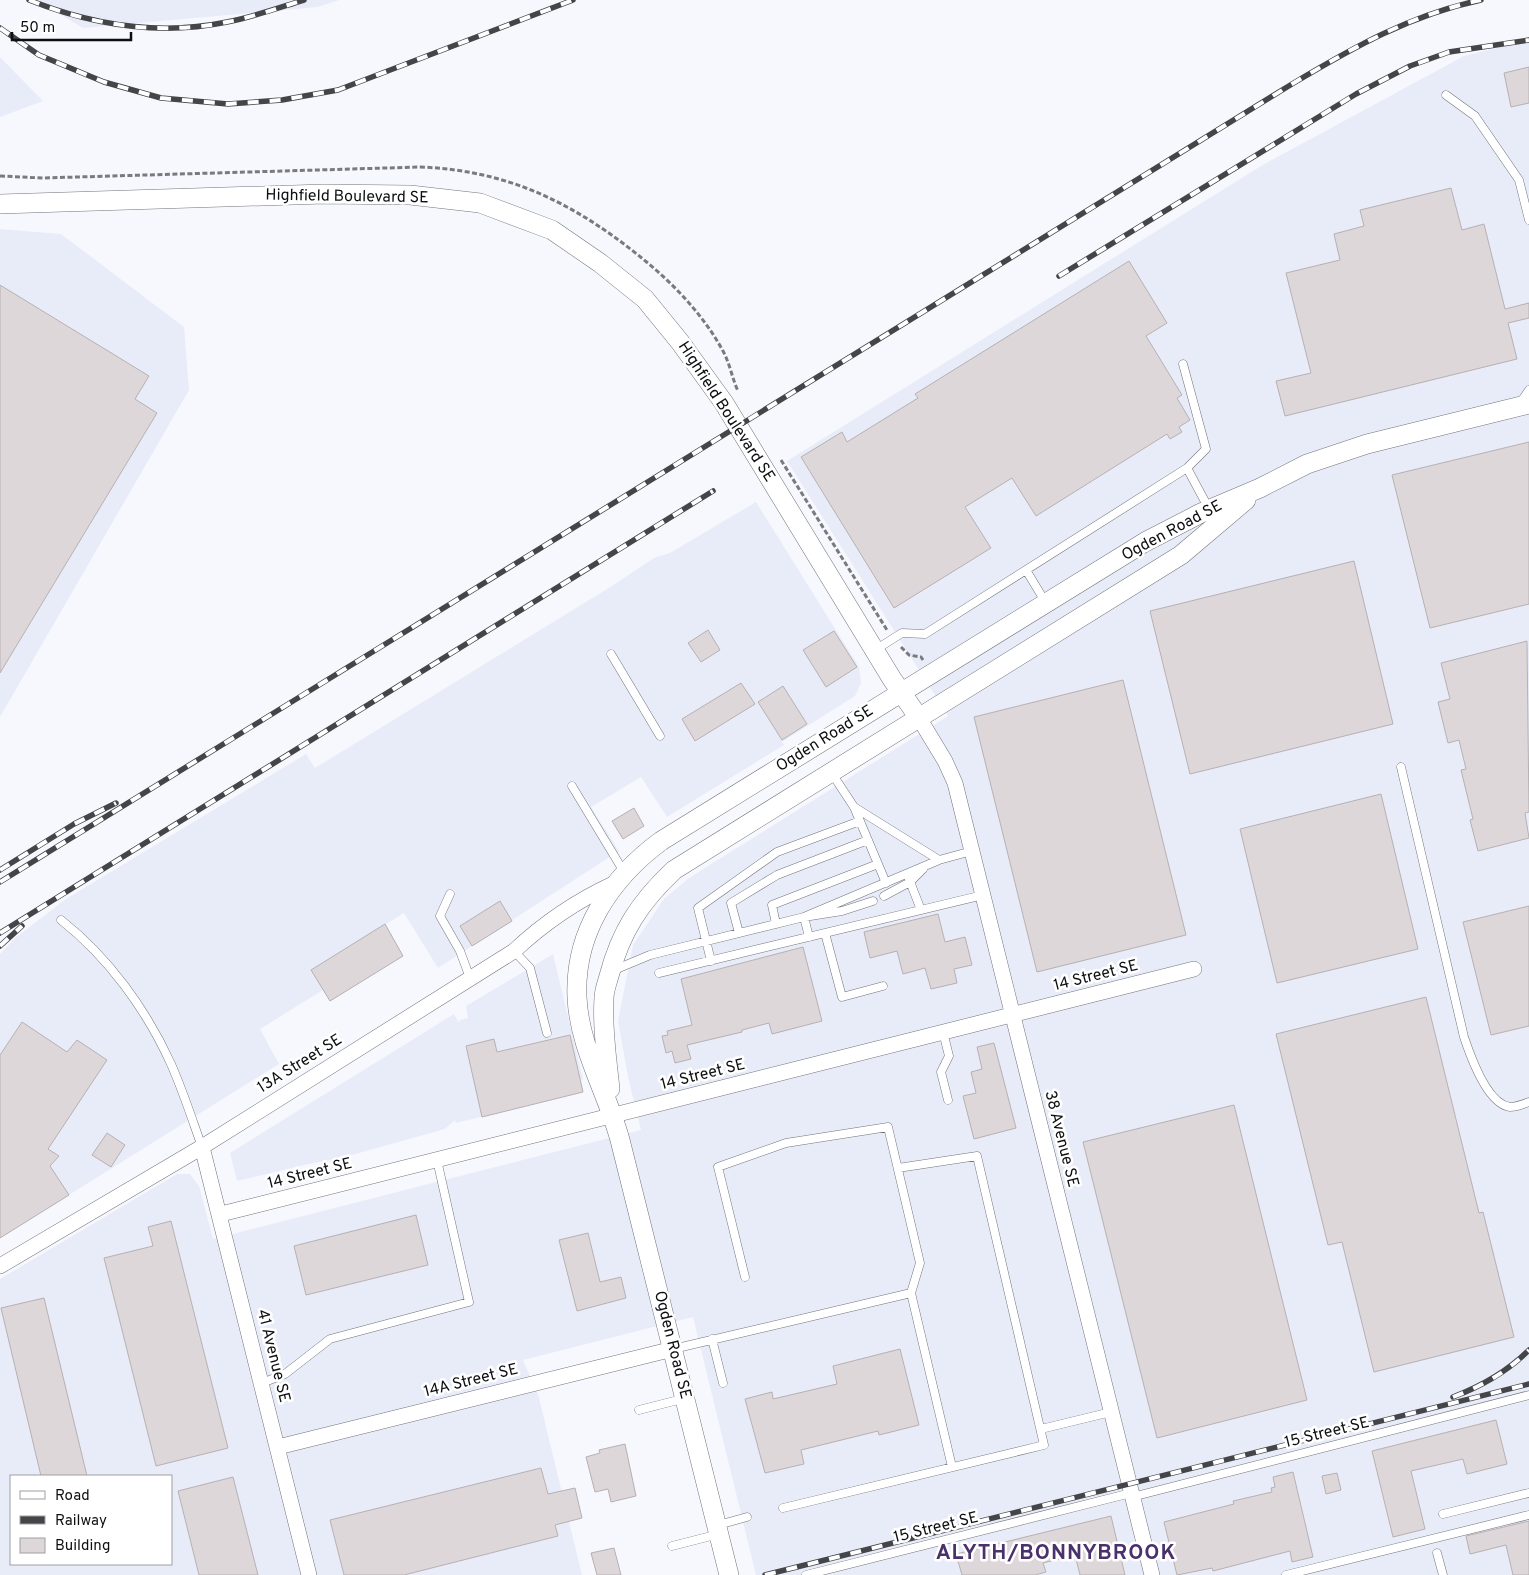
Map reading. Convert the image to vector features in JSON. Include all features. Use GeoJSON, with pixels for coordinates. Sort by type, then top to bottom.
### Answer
{"type":"FeatureCollection","features":[{"type":"Feature","properties":{"kind":"street","name":"Highfield Boulevard SE"},"geometry":{"type":"LineString","coordinates":[[0,204],[324,194],[410,195],[480,203],[552,230],[600,263],[645,299],[680,342],[724,404],[901,693],[919,718]]}},
{"type":"Feature","properties":{"kind":"street","name":"Ogden Road SE"},"geometry":{"type":"LineString","coordinates":[[729,1575],[686,1398],[613,1115],[586,1046],[577,997],[580,954],[595,915],[618,878],[661,841],[1145,542],[1209,509],[1260,488],[1307,464],[1368,444],[1523,406]]}},
{"type":"Feature","properties":{"kind":"street","name":"Ogden Road SE"},"geometry":{"type":"LineString","coordinates":[[613,1115],[605,1048],[604,996],[616,947],[654,889],[674,870],[1180,556],[1260,488]]}},
{"type":"Feature","properties":{"kind":"street","name":"38 Avenue SE"},"geometry":{"type":"LineString","coordinates":[[919,718],[945,762],[955,784],[1152,1575]]}},
{"type":"Feature","properties":{"kind":"street","name":"13A Street SE"},"geometry":{"type":"LineString","coordinates":[[0,1266],[202,1147],[514,951],[541,926],[586,896],[618,878]]}},
{"type":"Feature","properties":{"kind":"street","name":"14 Street SE"},"geometry":{"type":"LineString","coordinates":[[221,1214],[1194,969]]}},
{"type":"Feature","properties":{"kind":"street","name":"41 Avenue SE"},"geometry":{"type":"LineString","coordinates":[[202,1147],[221,1214],[309,1575]]}},
{"type":"Feature","properties":{"kind":"street","name":"14A Street SE"},"geometry":{"type":"LineString","coordinates":[[278,1447],[673,1349]]}},
{"type":"Feature","properties":{"kind":"lane"},"geometry":{"type":"LineString","coordinates":[[1446,95],[1475,116],[1519,180],[1529,220]]}},
{"type":"Feature","properties":{"kind":"lane"},"geometry":{"type":"LineString","coordinates":[[875,650],[902,633],[926,634],[1187,468],[1206,449],[1183,364]]}},
{"type":"Feature","properties":{"kind":"lane"},"geometry":{"type":"LineString","coordinates":[[1523,406],[1529,390]]}},
{"type":"Feature","properties":{"kind":"lane"},"geometry":{"type":"LineString","coordinates":[[1187,468],[1209,509]]}},
{"type":"Feature","properties":{"kind":"lane"},"geometry":{"type":"LineString","coordinates":[[1026,570],[1046,603]]}},
{"type":"Feature","properties":{"kind":"lane"},"geometry":{"type":"LineString","coordinates":[[612,654],[660,736]]}},
{"type":"Feature","properties":{"kind":"lane"},"geometry":{"type":"LineString","coordinates":[[1401,767],[1464,1037],[1473,1062],[1488,1089],[1500,1103],[1510,1107],[1529,1102]]}},
{"type":"Feature","properties":{"kind":"lane"},"geometry":{"type":"LineString","coordinates":[[831,772],[854,807],[886,883]]}},
{"type":"Feature","properties":{"kind":"lane"},"geometry":{"type":"LineString","coordinates":[[572,786],[618,878]]}},
{"type":"Feature","properties":{"kind":"lane"},"geometry":{"type":"LineString","coordinates":[[854,807],[939,860]]}},
{"type":"Feature","properties":{"kind":"lane"},"geometry":{"type":"LineString","coordinates":[[711,961],[698,908],[777,852],[860,821]]}},
{"type":"Feature","properties":{"kind":"lane"},"geometry":{"type":"LineString","coordinates":[[738,933],[731,903],[777,875],[868,840]]}},
{"type":"Feature","properties":{"kind":"lane"},"geometry":{"type":"LineString","coordinates":[[804,917],[939,860],[972,851]]}},
{"type":"Feature","properties":{"kind":"lane"},"geometry":{"type":"LineString","coordinates":[[776,924],[772,905],[878,864]]}},
{"type":"Feature","properties":{"kind":"lane"},"geometry":{"type":"LineString","coordinates":[[884,896],[910,882],[926,866]]}},
{"type":"Feature","properties":{"kind":"lane"},"geometry":{"type":"LineString","coordinates":[[906,874],[921,910]]}},
{"type":"Feature","properties":{"kind":"lane"},"geometry":{"type":"LineString","coordinates":[[450,894],[440,916],[460,950],[470,978]]}},
{"type":"Feature","properties":{"kind":"lane"},"geometry":{"type":"LineString","coordinates":[[659,974],[983,895]]}},
{"type":"Feature","properties":{"kind":"lane"},"geometry":{"type":"LineString","coordinates":[[610,971],[650,955],[706,940],[804,917],[842,911],[874,901]]}},
{"type":"Feature","properties":{"kind":"lane"},"geometry":{"type":"LineString","coordinates":[[804,917],[810,937]]}},
{"type":"Feature","properties":{"kind":"lane"},"geometry":{"type":"LineString","coordinates":[[61,920],[88,941],[134,998],[171,1064],[202,1147]]}},
{"type":"Feature","properties":{"kind":"lane"},"geometry":{"type":"LineString","coordinates":[[825,933],[842,997],[883,986]]}},
{"type":"Feature","properties":{"kind":"lane"},"geometry":{"type":"LineString","coordinates":[[514,951],[530,968],[547,1033]]}},
{"type":"Feature","properties":{"kind":"lane"},"geometry":{"type":"LineString","coordinates":[[943,1032],[949,1056],[941,1072],[948,1100]]}},
{"type":"Feature","properties":{"kind":"lane"},"geometry":{"type":"LineString","coordinates":[[745,1277],[718,1167],[786,1143],[888,1127],[920,1263],[910,1293],[952,1467]]}},
{"type":"Feature","properties":{"kind":"lane"},"geometry":{"type":"LineString","coordinates":[[783,1508],[1044,1445],[977,1156],[898,1168]]}},
{"type":"Feature","properties":{"kind":"lane"},"geometry":{"type":"LineString","coordinates":[[262,1383],[285,1374],[330,1339],[468,1302],[437,1160]]}},
{"type":"Feature","properties":{"kind":"lane"},"geometry":{"type":"LineString","coordinates":[[673,1349],[910,1293]]}},
{"type":"Feature","properties":{"kind":"lane"},"geometry":{"type":"LineString","coordinates":[[712,1340],[723,1383]]}},
{"type":"Feature","properties":{"kind":"lane","name":"15 Street SE"},"geometry":{"type":"LineString","coordinates":[[806,1575],[1529,1395]]}},
{"type":"Feature","properties":{"kind":"lane"},"geometry":{"type":"LineString","coordinates":[[639,1410],[686,1398]]}},
{"type":"Feature","properties":{"kind":"lane"},"geometry":{"type":"LineString","coordinates":[[1041,1429],[1111,1412]]}},
{"type":"Feature","properties":{"kind":"lane"},"geometry":{"type":"LineString","coordinates":[[1443,1514],[1529,1493]]}},
{"type":"Feature","properties":{"kind":"lane"},"geometry":{"type":"LineString","coordinates":[[1286,1575],[1529,1515]]}},
{"type":"Feature","properties":{"kind":"lane"},"geometry":{"type":"LineString","coordinates":[[672,1546],[718,1530],[747,1517]]}},
{"type":"Feature","properties":{"kind":"lane"},"geometry":{"type":"LineString","coordinates":[[1437,1553],[1443,1575]]}},
{"type":"Feature","properties":{"kind":"path"},"geometry":{"type":"LineString","coordinates":[[0,176],[43,178],[420,167],[450,168],[489,176],[535,191],[573,208],[606,229],[666,278],[697,314],[724,351],[738,392]]}},
{"type":"Feature","properties":{"kind":"path"},"geometry":{"type":"LineString","coordinates":[[780,459],[894,639],[910,655],[922,657],[923,660]]}},
{"type":"Feature","properties":{"kind":"shaded area"},"geometry":{"type":"Polygon","coordinates":[[[35,0],[339,0],[318,7],[83,28],[35,0]]]}},
{"type":"Feature","properties":{"kind":"shaded area"},"geometry":{"type":"Polygon","coordinates":[[[1529,40],[1529,1575],[756,1575],[693,1317],[523,1360],[538,1394],[582,1575],[0,1575],[0,1279],[177,1174],[190,1174],[199,1186],[213,1239],[641,1130],[628,1077],[618,1021],[633,945],[664,899],[689,878],[948,716],[787,461],[1261,166],[1464,56],[1529,40]]]}},
{"type":"Feature","properties":{"kind":"shaded area"},"geometry":{"type":"Polygon","coordinates":[[[0,57],[43,101],[0,117],[0,57]]]}},
{"type":"Feature","properties":{"kind":"shaded area"},"geometry":{"type":"Polygon","coordinates":[[[0,229],[61,234],[184,327],[189,390],[0,717],[0,229]]]}},
{"type":"Feature","properties":{"kind":"shaded area"},"geometry":{"type":"Polygon","coordinates":[[[756,502],[859,667],[861,683],[855,696],[782,742],[784,745],[667,817],[641,777],[591,807],[619,851],[438,968],[404,913],[311,970],[323,990],[260,1029],[279,1064],[0,1238],[0,954],[15,938],[66,899],[306,754],[315,768],[612,586],[654,558],[670,553],[756,502]]]}},
{"type":"Feature","properties":{"kind":"shaded area"},"geometry":{"type":"Polygon","coordinates":[[[553,954],[583,1079],[580,1080],[583,1092],[456,1123],[455,1120],[445,1129],[341,1158],[237,1181],[230,1153],[454,1014],[459,1023],[460,1020],[468,1018],[466,1006],[553,954]]]}},
{"type":"Feature","properties":{"kind":"building"},"geometry":{"type":"Polygon","coordinates":[[[1529,67],[1529,103],[1511,107],[1504,73],[1529,67]]]}},
{"type":"Feature","properties":{"kind":"building"},"geometry":{"type":"Polygon","coordinates":[[[1451,188],[1462,230],[1484,224],[1505,309],[1529,303],[1529,318],[1508,323],[1517,359],[1285,416],[1276,381],[1311,373],[1286,273],[1340,260],[1334,234],[1364,226],[1360,210],[1451,188]]]}},
{"type":"Feature","properties":{"kind":"building"},"geometry":{"type":"Polygon","coordinates":[[[1129,261],[1167,323],[1146,336],[1182,395],[1177,398],[1190,420],[1179,427],[1182,432],[1170,439],[1167,434],[1036,516],[1012,478],[965,507],[991,548],[894,608],[801,457],[842,432],[847,442],[918,398],[915,394],[1129,261]]]}},
{"type":"Feature","properties":{"kind":"building"},"geometry":{"type":"Polygon","coordinates":[[[0,285],[149,376],[135,399],[157,413],[0,673],[0,285]]]}},
{"type":"Feature","properties":{"kind":"building"},"geometry":{"type":"Polygon","coordinates":[[[1529,442],[1529,604],[1430,628],[1392,475],[1529,442]]]}},
{"type":"Feature","properties":{"kind":"building"},"geometry":{"type":"Polygon","coordinates":[[[1354,561],[1393,724],[1190,774],[1150,611],[1354,561]]]}},
{"type":"Feature","properties":{"kind":"building"},"geometry":{"type":"Polygon","coordinates":[[[708,630],[720,650],[701,662],[688,643],[708,630]]]}},
{"type":"Feature","properties":{"kind":"building"},"geometry":{"type":"Polygon","coordinates":[[[834,631],[857,667],[826,687],[803,650],[834,631]]]}},
{"type":"Feature","properties":{"kind":"building"},"geometry":{"type":"Polygon","coordinates":[[[1527,641],[1529,812],[1525,813],[1529,838],[1478,851],[1470,820],[1473,819],[1461,770],[1466,769],[1459,740],[1448,743],[1438,702],[1450,699],[1441,663],[1527,641]]]}},
{"type":"Feature","properties":{"kind":"building"},"geometry":{"type":"Polygon","coordinates":[[[1123,680],[1186,935],[1037,972],[974,717],[1123,680]]]}},
{"type":"Feature","properties":{"kind":"building"},"geometry":{"type":"Polygon","coordinates":[[[741,683],[755,704],[695,741],[682,719],[741,683]]]}},
{"type":"Feature","properties":{"kind":"building"},"geometry":{"type":"Polygon","coordinates":[[[783,686],[807,724],[782,740],[758,702],[783,686]]]}},
{"type":"Feature","properties":{"kind":"building"},"geometry":{"type":"Polygon","coordinates":[[[1381,794],[1418,949],[1277,983],[1240,829],[1381,794]]]}},
{"type":"Feature","properties":{"kind":"building"},"geometry":{"type":"Polygon","coordinates":[[[634,808],[644,826],[623,839],[612,821],[634,808]]]}},
{"type":"Feature","properties":{"kind":"building"},"geometry":{"type":"Polygon","coordinates":[[[500,901],[512,921],[472,946],[460,926],[500,901]]]}},
{"type":"Feature","properties":{"kind":"building"},"geometry":{"type":"Polygon","coordinates":[[[1529,906],[1529,1026],[1491,1035],[1463,922],[1529,906]]]}},
{"type":"Feature","properties":{"kind":"building"},"geometry":{"type":"Polygon","coordinates":[[[938,914],[945,942],[965,937],[972,965],[954,969],[957,983],[931,989],[925,968],[903,974],[897,951],[870,958],[864,932],[938,914]]]}},
{"type":"Feature","properties":{"kind":"building"},"geometry":{"type":"Polygon","coordinates":[[[385,924],[403,956],[330,1001],[311,970],[385,924]]]}},
{"type":"Feature","properties":{"kind":"building"},"geometry":{"type":"Polygon","coordinates":[[[803,947],[822,1021],[772,1034],[769,1023],[742,1030],[742,1032],[687,1045],[691,1059],[675,1063],[672,1051],[666,1053],[662,1036],[668,1035],[667,1031],[692,1025],[681,979],[803,947]]]}},
{"type":"Feature","properties":{"kind":"building"},"geometry":{"type":"Polygon","coordinates":[[[1426,997],[1479,1213],[1483,1212],[1514,1337],[1374,1372],[1342,1242],[1328,1245],[1276,1034],[1426,997]]]}},
{"type":"Feature","properties":{"kind":"building"},"geometry":{"type":"Polygon","coordinates":[[[22,1022],[67,1052],[77,1040],[107,1060],[48,1149],[59,1156],[50,1166],[69,1195],[0,1238],[0,1055],[22,1022]]]}},
{"type":"Feature","properties":{"kind":"building"},"geometry":{"type":"Polygon","coordinates":[[[570,1035],[583,1092],[482,1117],[466,1046],[494,1039],[497,1052],[570,1035]]]}},
{"type":"Feature","properties":{"kind":"building"},"geometry":{"type":"Polygon","coordinates":[[[994,1043],[1016,1128],[974,1139],[963,1096],[976,1093],[971,1072],[982,1069],[977,1047],[994,1043]]]}},
{"type":"Feature","properties":{"kind":"building"},"geometry":{"type":"Polygon","coordinates":[[[1234,1105],[1307,1400],[1157,1438],[1083,1142],[1234,1105]]]}},
{"type":"Feature","properties":{"kind":"building"},"geometry":{"type":"Polygon","coordinates":[[[107,1133],[125,1145],[111,1167],[92,1155],[107,1133]]]}},
{"type":"Feature","properties":{"kind":"building"},"geometry":{"type":"Polygon","coordinates":[[[416,1215],[428,1265],[306,1295],[294,1246],[416,1215]]]}},
{"type":"Feature","properties":{"kind":"building"},"geometry":{"type":"Polygon","coordinates":[[[171,1221],[228,1448],[156,1466],[104,1258],[153,1246],[148,1227],[171,1221]]]}},
{"type":"Feature","properties":{"kind":"building"},"geometry":{"type":"Polygon","coordinates":[[[588,1233],[600,1282],[621,1277],[626,1298],[577,1311],[559,1240],[588,1233]]]}},
{"type":"Feature","properties":{"kind":"building"},"geometry":{"type":"Polygon","coordinates":[[[44,1298],[87,1475],[41,1475],[1,1308],[44,1298]]]}},
{"type":"Feature","properties":{"kind":"building"},"geometry":{"type":"Polygon","coordinates":[[[900,1349],[919,1425],[879,1435],[878,1431],[801,1450],[804,1464],[765,1473],[745,1399],[772,1392],[773,1399],[837,1384],[833,1366],[900,1349]]]}},
{"type":"Feature","properties":{"kind":"building"},"geometry":{"type":"Polygon","coordinates":[[[1496,1420],[1507,1464],[1467,1474],[1463,1459],[1411,1471],[1425,1529],[1393,1537],[1372,1451],[1496,1420]]]}},
{"type":"Feature","properties":{"kind":"building"},"geometry":{"type":"Polygon","coordinates":[[[625,1444],[636,1496],[611,1502],[608,1489],[595,1492],[586,1457],[600,1453],[599,1450],[625,1444]]]}},
{"type":"Feature","properties":{"kind":"building"},"geometry":{"type":"Polygon","coordinates":[[[541,1468],[548,1494],[575,1488],[582,1518],[555,1525],[558,1536],[404,1575],[344,1575],[330,1520],[541,1468]]]}},
{"type":"Feature","properties":{"kind":"building"},"geometry":{"type":"Polygon","coordinates":[[[1293,1472],[1313,1557],[1292,1562],[1290,1551],[1213,1571],[1212,1568],[1177,1575],[1164,1522],[1234,1504],[1233,1501],[1272,1492],[1271,1488],[1275,1487],[1273,1477],[1293,1472]]]}},
{"type":"Feature","properties":{"kind":"building"},"geometry":{"type":"Polygon","coordinates":[[[1337,1473],[1341,1490],[1326,1494],[1322,1476],[1337,1473]]]}},
{"type":"Feature","properties":{"kind":"building"},"geometry":{"type":"Polygon","coordinates":[[[233,1477],[258,1575],[199,1575],[178,1491],[233,1477]]]}},
{"type":"Feature","properties":{"kind":"building"},"geometry":{"type":"Polygon","coordinates":[[[1111,1516],[1125,1575],[1080,1575],[1075,1555],[1043,1563],[1046,1572],[1035,1575],[962,1575],[956,1554],[1111,1516]]]}},
{"type":"Feature","properties":{"kind":"building"},"geometry":{"type":"Polygon","coordinates":[[[1529,1521],[1529,1575],[1513,1575],[1506,1545],[1470,1554],[1466,1536],[1529,1521]]]}},
{"type":"Feature","properties":{"kind":"building"},"geometry":{"type":"Polygon","coordinates":[[[614,1548],[621,1575],[597,1575],[591,1553],[614,1548]]]}},
{"type":"Feature","properties":{"kind":"railway"},"geometry":{"type":"LineString","coordinates":[[29,0],[53,9],[101,22],[151,28],[202,26],[237,20],[304,0]]}},
{"type":"Feature","properties":{"kind":"railway"},"geometry":{"type":"LineString","coordinates":[[0,28],[39,55],[104,82],[161,98],[228,104],[282,100],[338,90],[573,0]]}},
{"type":"Feature","properties":{"kind":"railway"},"geometry":{"type":"LineString","coordinates":[[0,882],[1292,84],[1360,45],[1406,23],[1455,6],[1481,0]]}},
{"type":"Feature","properties":{"kind":"railway"},"geometry":{"type":"LineString","coordinates":[[1059,276],[1356,94],[1410,66],[1449,52],[1529,40]]}},
{"type":"Feature","properties":{"kind":"railway"},"geometry":{"type":"LineString","coordinates":[[0,933],[713,491]]}},
{"type":"Feature","properties":{"kind":"railway"},"geometry":{"type":"LineString","coordinates":[[0,870],[74,824],[116,803]]}},
{"type":"Feature","properties":{"kind":"railway"},"geometry":{"type":"LineString","coordinates":[[0,946],[22,926]]}},
{"type":"Feature","properties":{"kind":"railway"},"geometry":{"type":"LineString","coordinates":[[1453,1397],[1494,1378],[1529,1350]]}},
{"type":"Feature","properties":{"kind":"railway"},"geometry":{"type":"LineString","coordinates":[[765,1575],[1529,1384]]}},
{"type":"Feature","properties":{"kind":"district","name":"ALYTH/BONNYBROOK"},"geometry":{"type":"Point","coordinates":[1056,1553]}}]}
